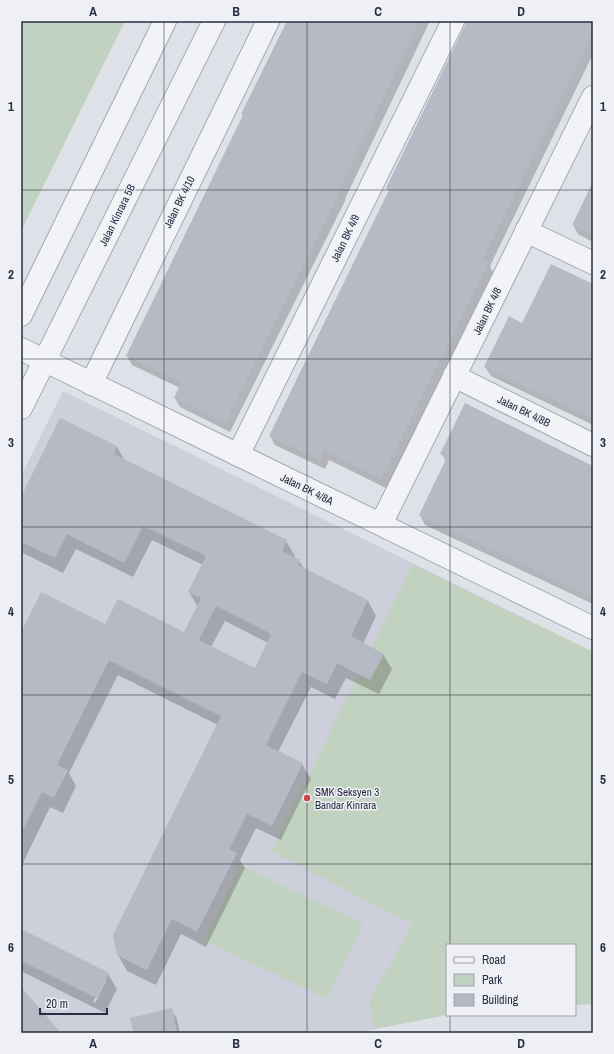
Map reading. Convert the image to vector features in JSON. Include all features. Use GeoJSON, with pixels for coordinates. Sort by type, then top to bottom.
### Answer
{"type":"FeatureCollection","features":[{"type":"Feature","properties":{"kind":"street"},"geometry":{"type":"LineString","coordinates":[[21,315],[165,21]]}},
{"type":"Feature","properties":{"kind":"street","name":"Jalan Kinrara 5B"},"geometry":{"type":"LineString","coordinates":[[21,408],[214,21]]}},
{"type":"Feature","properties":{"kind":"street","name":"Jalan BK 4/10"},"geometry":{"type":"LineString","coordinates":[[91,384],[268,21]]}},
{"type":"Feature","properties":{"kind":"street","name":"Jalan BK 4/9"},"geometry":{"type":"LineString","coordinates":[[238,455],[453,21]]}},
{"type":"Feature","properties":{"kind":"street","name":"Jalan BK 4/8"},"geometry":{"type":"LineString","coordinates":[[381,524],[593,97]]}},
{"type":"Feature","properties":{"kind":"street"},"geometry":{"type":"LineString","coordinates":[[526,231],[593,263]]}},
{"type":"Feature","properties":{"kind":"street","name":"Jalan BK 4/8A"},"geometry":{"type":"LineString","coordinates":[[21,349],[593,628]]}},
{"type":"Feature","properties":{"kind":"street","name":"Jalan BK 4/8B"},"geometry":{"type":"LineString","coordinates":[[454,376],[593,445]]}},
{"type":"Feature","properties":{"kind":"shaded area","name":"SMK Seksyen 3 Bandar Kinrara"},"geometry":{"type":"Polygon","coordinates":[[[63,391],[593,652],[593,1004],[576,1005],[576,944],[446,944],[446,1015],[355,1033],[21,1033],[21,476],[63,391]]]}},
{"type":"Feature","properties":{"kind":"green space"},"geometry":{"type":"Polygon","coordinates":[[[21,21],[125,21],[21,231],[21,21]]]}},
{"type":"Feature","properties":{"kind":"green space"},"geometry":{"type":"Polygon","coordinates":[[[413,564],[593,652],[593,1004],[576,1005],[576,944],[446,944],[446,1015],[374,1029],[369,1002],[412,924],[271,851],[413,564]]]}},
{"type":"Feature","properties":{"kind":"green space"},"geometry":{"type":"Polygon","coordinates":[[[240,865],[363,924],[327,999],[204,940],[240,865]]]}},
{"type":"Feature","properties":{"kind":"building"},"geometry":{"type":"Polygon","coordinates":[[[287,21],[420,21],[339,190],[341,190],[225,423],[174,398],[181,383],[126,356],[287,21]]]}},
{"type":"Feature","properties":{"kind":"building"},"geometry":{"type":"Polygon","coordinates":[[[467,21],[593,21],[593,34],[483,259],[489,262],[381,479],[324,451],[320,460],[269,436],[389,190],[386,188],[467,21]]]}},
{"type":"Feature","properties":{"kind":"building"},"geometry":{"type":"Polygon","coordinates":[[[593,182],[593,236],[572,225],[593,182]]]}},
{"type":"Feature","properties":{"kind":"building"},"geometry":{"type":"Polygon","coordinates":[[[551,264],[593,284],[593,419],[484,367],[509,316],[522,323],[551,264]]]}},
{"type":"Feature","properties":{"kind":"building"},"geometry":{"type":"Polygon","coordinates":[[[465,403],[593,466],[593,598],[419,515],[447,457],[440,454],[465,403]]]}},
{"type":"Feature","properties":{"kind":"building"},"geometry":{"type":"Polygon","coordinates":[[[60,418],[117,446],[114,454],[287,540],[282,551],[300,560],[298,565],[368,600],[351,636],[384,654],[370,680],[337,663],[327,684],[302,672],[266,745],[303,763],[272,826],[247,814],[229,849],[237,853],[197,932],[172,919],[147,970],[117,955],[113,935],[221,716],[109,660],[57,765],[68,770],[54,798],[42,792],[21,834],[21,632],[41,592],[105,624],[118,599],[184,632],[201,598],[188,592],[206,556],[143,526],[124,563],[67,534],[55,558],[21,542],[21,497],[60,418]],[[216,606],[199,640],[255,668],[271,634],[216,606]]]}},
{"type":"Feature","properties":{"kind":"building"},"geometry":{"type":"Polygon","coordinates":[[[21,929],[109,973],[97,998],[21,961],[21,929]]]}},
{"type":"Feature","properties":{"kind":"building"},"geometry":{"type":"Polygon","coordinates":[[[21,987],[61,1033],[21,1033],[21,987]]]}},
{"type":"Feature","properties":{"kind":"building"},"geometry":{"type":"Polygon","coordinates":[[[172,1008],[177,1033],[134,1033],[130,1018],[172,1008]]]}},
{"type":"Feature","properties":{"kind":"place","name":"SMK Seksyen 3 Bandar Kinrara"},"geometry":{"type":"Point","coordinates":[307,798]}}]}
